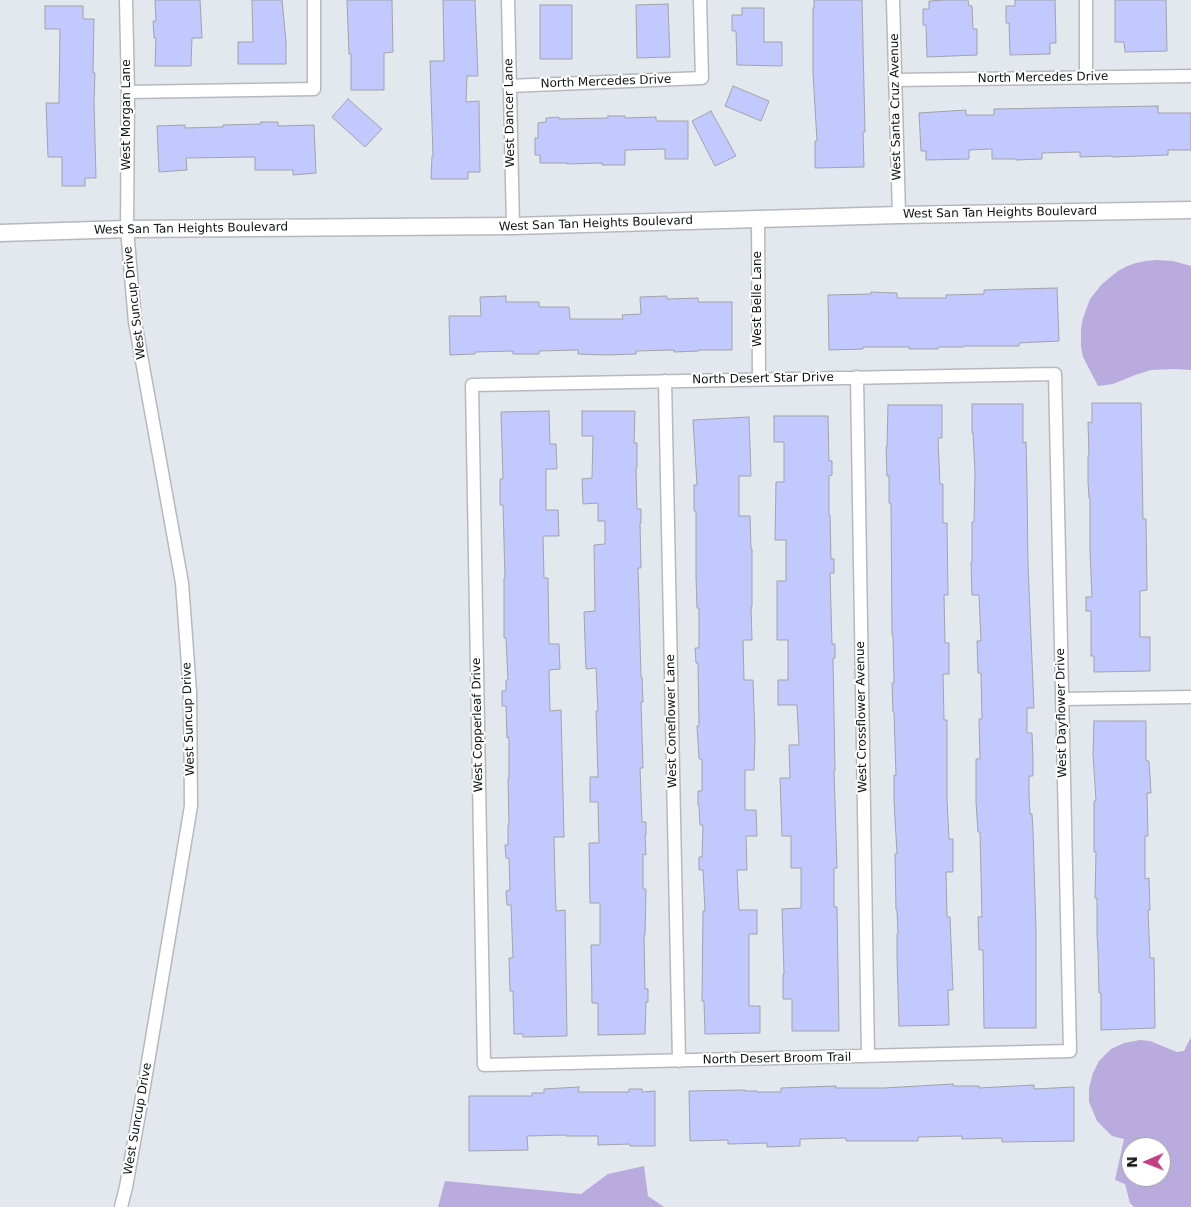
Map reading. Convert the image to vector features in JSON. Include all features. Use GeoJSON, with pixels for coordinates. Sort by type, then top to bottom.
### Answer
{"type":"FeatureCollection","features":[{"type":"Feature","properties":{"kind":"street","name":"West Morgan Lane"},"geometry":{"type":"LineString","coordinates":[[126,0],[128,92],[127,229]]}},
{"type":"Feature","properties":{"kind":"street"},"geometry":{"type":"LineString","coordinates":[[128,92],[314,89],[314,0]]}},
{"type":"Feature","properties":{"kind":"street","name":"West Dancer Lane"},"geometry":{"type":"LineString","coordinates":[[508,0],[513,226]]}},
{"type":"Feature","properties":{"kind":"street","name":"North Mercedes Drive"},"geometry":{"type":"LineString","coordinates":[[509,86],[702,78],[700,0]]}},
{"type":"Feature","properties":{"kind":"street","name":"West Santa Cruz Avenue"},"geometry":{"type":"LineString","coordinates":[[893,0],[899,215]]}},
{"type":"Feature","properties":{"kind":"street"},"geometry":{"type":"LineString","coordinates":[[1086,0],[1086,78]]}},
{"type":"Feature","properties":{"kind":"street","name":"North Mercedes Drive"},"geometry":{"type":"LineString","coordinates":[[895,80],[1191,76]]}},
{"type":"Feature","properties":{"kind":"street","name":"West San Tan Heights Boulevard"},"geometry":{"type":"LineString","coordinates":[[0,233],[127,229],[513,226],[899,215],[1191,210]]}},
{"type":"Feature","properties":{"kind":"street","name":"West Belle Lane"},"geometry":{"type":"LineString","coordinates":[[758,219],[759,379]]}},
{"type":"Feature","properties":{"kind":"street","name":"West Suncup Drive"},"geometry":{"type":"LineString","coordinates":[[121,1207],[144,1086],[191,806],[190,692],[182,583],[135,322],[127,229]]}},
{"type":"Feature","properties":{"kind":"street","name":"North Desert Star Drive"},"geometry":{"type":"LineString","coordinates":[[472,385],[1055,374]]}},
{"type":"Feature","properties":{"kind":"street","name":"West Dayflower Drive"},"geometry":{"type":"LineString","coordinates":[[1055,374],[1070,1051]]}},
{"type":"Feature","properties":{"kind":"street","name":"West Crossflower Avenue"},"geometry":{"type":"LineString","coordinates":[[857,377],[868,1056]]}},
{"type":"Feature","properties":{"kind":"street","name":"West Coneflower Lane"},"geometry":{"type":"LineString","coordinates":[[665,381],[679,1061]]}},
{"type":"Feature","properties":{"kind":"street","name":"West Copperleaf Drive"},"geometry":{"type":"LineString","coordinates":[[472,385],[484,1065]]}},
{"type":"Feature","properties":{"kind":"street"},"geometry":{"type":"LineString","coordinates":[[1062,699],[1191,696]]}},
{"type":"Feature","properties":{"kind":"street","name":"North Desert Broom Trail"},"geometry":{"type":"LineString","coordinates":[[484,1065],[1070,1051]]}},
{"type":"Feature","properties":{"kind":"shaded area"},"geometry":{"type":"Polygon","coordinates":[[[1156,260],[1173,261],[1191,266],[1191,370],[1151,370],[1113,384],[1098,386],[1083,357],[1081,347],[1081,328],[1090,299],[1102,284],[1118,271],[1136,263],[1156,260]]]}},
{"type":"Feature","properties":{"kind":"shaded area"},"geometry":{"type":"Polygon","coordinates":[[[1191,1037],[1191,1207],[1134,1207],[1130,1203],[1126,1187],[1171,1187],[1171,1137],[1121,1138],[1112,1136],[1097,1121],[1089,1102],[1089,1088],[1093,1073],[1099,1061],[1111,1049],[1124,1043],[1140,1040],[1150,1041],[1177,1052],[1184,1051],[1191,1037]]]}},
{"type":"Feature","properties":{"kind":"shaded area"},"geometry":{"type":"Polygon","coordinates":[[[1121,1153],[1121,1182],[1115,1180],[1121,1153]]]}},
{"type":"Feature","properties":{"kind":"shaded area"},"geometry":{"type":"Polygon","coordinates":[[[644,1166],[648,1196],[664,1207],[438,1207],[445,1181],[581,1194],[608,1174],[644,1166]]]}},
{"type":"Feature","properties":{"kind":"building"},"geometry":{"type":"Polygon","coordinates":[[[155,0],[200,0],[202,38],[192,38],[191,66],[155,66],[156,38],[154,38],[153,21],[156,21],[155,0]]]}},
{"type":"Feature","properties":{"kind":"building"},"geometry":{"type":"Polygon","coordinates":[[[252,0],[282,0],[286,64],[238,64],[238,42],[253,42],[252,0]]]}},
{"type":"Feature","properties":{"kind":"building"},"geometry":{"type":"Polygon","coordinates":[[[347,0],[392,0],[393,52],[384,53],[384,90],[351,90],[351,54],[349,54],[347,0]]]}},
{"type":"Feature","properties":{"kind":"building"},"geometry":{"type":"Polygon","coordinates":[[[443,0],[475,0],[478,76],[467,76],[466,102],[479,101],[480,172],[468,172],[468,179],[431,179],[433,156],[430,61],[444,61],[443,0]]]}},
{"type":"Feature","properties":{"kind":"building"},"geometry":{"type":"Polygon","coordinates":[[[814,0],[862,0],[864,167],[815,168],[815,141],[817,141],[813,73],[814,0]]]}},
{"type":"Feature","properties":{"kind":"building"},"geometry":{"type":"Polygon","coordinates":[[[968,0],[969,6],[972,6],[973,29],[977,29],[977,55],[927,57],[926,25],[923,25],[923,9],[929,9],[929,1],[968,0]]]}},
{"type":"Feature","properties":{"kind":"building"},"geometry":{"type":"Polygon","coordinates":[[[1015,0],[1055,0],[1056,43],[1050,43],[1050,54],[1010,55],[1009,23],[1006,23],[1006,6],[1015,6],[1015,0]]]}},
{"type":"Feature","properties":{"kind":"building"},"geometry":{"type":"Polygon","coordinates":[[[1115,0],[1166,0],[1167,51],[1125,52],[1124,42],[1115,42],[1115,0]]]}},
{"type":"Feature","properties":{"kind":"building"},"geometry":{"type":"Polygon","coordinates":[[[668,4],[670,57],[637,58],[636,5],[668,4]]]}},
{"type":"Feature","properties":{"kind":"building"},"geometry":{"type":"Polygon","coordinates":[[[540,5],[572,5],[572,59],[540,59],[540,5]]]}},
{"type":"Feature","properties":{"kind":"building"},"geometry":{"type":"Polygon","coordinates":[[[45,6],[83,6],[83,19],[94,19],[93,73],[95,73],[96,178],[85,178],[85,186],[62,186],[62,157],[48,157],[46,103],[59,103],[60,29],[45,29],[45,6]]]}},
{"type":"Feature","properties":{"kind":"building"},"geometry":{"type":"Polygon","coordinates":[[[742,8],[764,8],[764,42],[782,42],[782,66],[737,65],[736,31],[732,31],[732,15],[742,15],[742,8]]]}},
{"type":"Feature","properties":{"kind":"building"},"geometry":{"type":"Polygon","coordinates":[[[733,86],[769,101],[761,121],[725,106],[733,86]]]}},
{"type":"Feature","properties":{"kind":"building"},"geometry":{"type":"Polygon","coordinates":[[[348,99],[382,129],[365,147],[332,117],[348,99]]]}},
{"type":"Feature","properties":{"kind":"building"},"geometry":{"type":"Polygon","coordinates":[[[1158,106],[1158,113],[1191,113],[1191,150],[1168,150],[1168,155],[1112,157],[1080,157],[1080,152],[1042,153],[1042,159],[1016,160],[992,159],[992,149],[969,150],[969,159],[926,160],[926,151],[921,151],[919,113],[966,110],[966,115],[994,115],[994,109],[1158,106]]]}},
{"type":"Feature","properties":{"kind":"building"},"geometry":{"type":"Polygon","coordinates":[[[711,111],[736,156],[715,166],[692,121],[711,111]]]}},
{"type":"Feature","properties":{"kind":"building"},"geometry":{"type":"Polygon","coordinates":[[[608,116],[625,116],[625,118],[656,117],[656,121],[688,121],[688,159],[665,159],[665,149],[625,150],[625,165],[540,163],[540,155],[535,155],[535,138],[538,138],[538,123],[546,122],[546,118],[608,118],[608,116]]]}},
{"type":"Feature","properties":{"kind":"building"},"geometry":{"type":"Polygon","coordinates":[[[261,122],[278,122],[278,126],[314,125],[316,173],[293,175],[293,170],[255,170],[255,157],[186,158],[187,170],[159,172],[157,126],[185,125],[185,128],[223,127],[223,125],[261,124],[261,122]]]}},
{"type":"Feature","properties":{"kind":"building"},"geometry":{"type":"Polygon","coordinates":[[[1057,288],[1059,341],[1019,343],[1019,346],[964,346],[938,347],[938,349],[863,347],[863,349],[829,350],[828,295],[871,294],[871,292],[897,293],[897,298],[946,298],[946,295],[984,294],[984,290],[1057,288]]]}},
{"type":"Feature","properties":{"kind":"building"},"geometry":{"type":"Polygon","coordinates":[[[506,296],[506,302],[539,302],[539,307],[569,307],[570,319],[623,319],[622,315],[641,314],[640,297],[667,296],[667,299],[698,298],[698,302],[732,302],[732,350],[636,351],[636,354],[606,355],[578,354],[578,350],[539,351],[539,354],[513,354],[513,351],[450,355],[449,316],[481,316],[480,297],[506,296]]]}},
{"type":"Feature","properties":{"kind":"building"},"geometry":{"type":"Polygon","coordinates":[[[1092,403],[1141,403],[1143,519],[1146,519],[1147,590],[1140,591],[1140,637],[1150,637],[1150,671],[1094,672],[1094,656],[1091,656],[1091,611],[1086,611],[1086,597],[1092,597],[1088,422],[1092,423],[1092,403]]]}},
{"type":"Feature","properties":{"kind":"building"},"geometry":{"type":"Polygon","coordinates":[[[972,404],[1023,404],[1023,443],[1026,442],[1028,565],[1034,708],[1027,708],[1027,733],[1032,733],[1033,759],[1033,776],[1029,776],[1029,794],[1033,830],[1036,930],[1036,1028],[984,1028],[983,950],[979,950],[978,917],[982,917],[980,832],[978,832],[976,802],[976,759],[980,759],[979,719],[982,719],[981,673],[978,673],[977,641],[981,641],[979,595],[972,595],[971,562],[975,473],[972,404]]]}},
{"type":"Feature","properties":{"kind":"building"},"geometry":{"type":"Polygon","coordinates":[[[888,405],[942,405],[942,438],[938,438],[940,484],[943,484],[943,523],[947,523],[948,595],[944,595],[945,643],[949,643],[949,674],[943,674],[944,720],[947,720],[949,839],[953,839],[953,872],[946,872],[947,917],[950,917],[953,990],[948,990],[949,1025],[899,1026],[895,854],[897,854],[894,801],[894,775],[896,776],[892,683],[894,683],[891,503],[889,503],[886,447],[888,405]]]}},
{"type":"Feature","properties":{"kind":"building"},"geometry":{"type":"Polygon","coordinates":[[[549,411],[550,444],[556,444],[557,469],[546,469],[546,510],[558,510],[559,536],[543,536],[544,578],[548,578],[549,644],[559,644],[560,669],[549,670],[550,711],[561,710],[564,837],[554,837],[556,911],[565,910],[567,1036],[523,1037],[523,1034],[514,1034],[513,991],[510,991],[509,958],[513,958],[511,905],[507,905],[506,891],[510,890],[509,858],[506,858],[505,845],[508,845],[509,825],[509,737],[507,738],[506,706],[502,706],[502,691],[506,691],[506,680],[508,680],[506,638],[504,638],[503,505],[500,505],[500,479],[503,479],[501,412],[549,411]]]}},
{"type":"Feature","properties":{"kind":"building"},"geometry":{"type":"Polygon","coordinates":[[[582,411],[635,411],[634,443],[637,443],[637,509],[641,509],[641,568],[638,568],[643,702],[641,702],[643,768],[640,768],[642,822],[646,822],[646,855],[643,854],[643,889],[646,889],[644,935],[645,989],[648,989],[648,1002],[646,1002],[645,1034],[598,1035],[598,1003],[592,1003],[591,945],[600,945],[600,903],[590,903],[589,843],[599,843],[598,802],[590,802],[590,777],[598,777],[596,711],[598,711],[596,668],[586,669],[584,612],[595,611],[594,545],[605,544],[605,521],[598,521],[598,503],[583,504],[582,479],[592,478],[593,436],[582,436],[582,411]]]}},
{"type":"Feature","properties":{"kind":"building"},"geometry":{"type":"Polygon","coordinates":[[[774,416],[828,416],[829,461],[832,461],[832,475],[829,476],[829,515],[831,559],[834,559],[834,573],[830,573],[832,644],[835,644],[835,658],[833,658],[834,770],[837,868],[834,868],[834,907],[837,907],[839,1031],[792,1031],[792,999],[783,999],[782,909],[801,908],[801,868],[791,868],[791,836],[782,836],[780,778],[790,778],[789,745],[799,745],[797,705],[778,705],[778,680],[788,680],[788,640],[777,640],[777,581],[786,581],[786,540],[775,540],[776,482],[784,482],[784,442],[774,442],[774,416]]]}},
{"type":"Feature","properties":{"kind":"building"},"geometry":{"type":"Polygon","coordinates":[[[749,417],[751,476],[739,476],[739,516],[750,516],[752,549],[752,640],[743,640],[744,680],[753,680],[755,739],[754,770],[745,770],[745,810],[756,810],[757,836],[746,836],[747,870],[737,870],[739,910],[757,910],[757,934],[749,934],[749,1006],[760,1006],[760,1033],[705,1034],[704,1001],[702,1001],[703,911],[705,911],[703,870],[699,870],[699,857],[702,857],[703,825],[700,825],[698,805],[698,791],[702,791],[702,759],[699,759],[697,726],[699,726],[698,663],[696,663],[695,648],[699,648],[699,608],[697,608],[694,485],[697,485],[693,420],[749,417]]]}},
{"type":"Feature","properties":{"kind":"building"},"geometry":{"type":"Polygon","coordinates":[[[1094,721],[1146,721],[1146,761],[1149,761],[1151,793],[1147,793],[1148,836],[1145,836],[1145,879],[1149,878],[1150,910],[1148,910],[1150,958],[1154,958],[1155,1028],[1101,1030],[1097,898],[1095,898],[1094,801],[1096,801],[1093,754],[1094,721]]]}},
{"type":"Feature","properties":{"kind":"building"},"geometry":{"type":"Polygon","coordinates":[[[953,1084],[953,1086],[979,1086],[979,1088],[1034,1085],[1034,1089],[1074,1087],[1074,1141],[1002,1142],[1002,1138],[962,1139],[962,1136],[918,1137],[918,1141],[846,1141],[846,1138],[800,1139],[800,1146],[767,1147],[767,1143],[728,1144],[728,1140],[690,1141],[689,1091],[745,1090],[781,1092],[781,1088],[836,1086],[836,1088],[884,1088],[953,1084]]]}},
{"type":"Feature","properties":{"kind":"building"},"geometry":{"type":"Polygon","coordinates":[[[579,1087],[578,1092],[629,1092],[629,1089],[642,1089],[642,1092],[655,1091],[655,1146],[630,1146],[630,1144],[598,1145],[598,1136],[527,1136],[528,1150],[469,1151],[469,1096],[532,1096],[532,1093],[544,1093],[544,1089],[579,1087]]]}}]}
